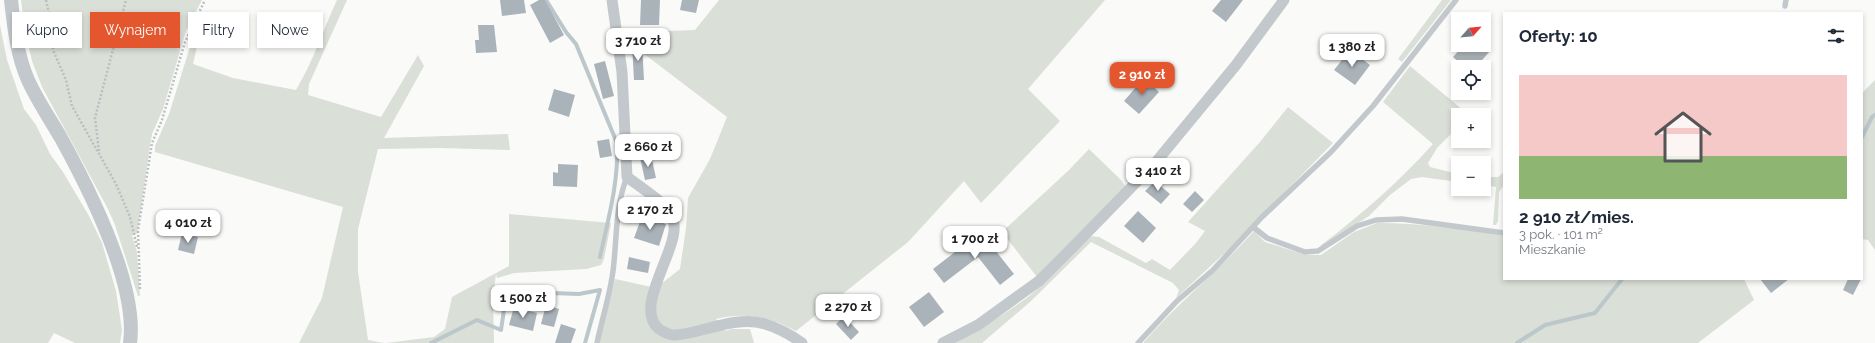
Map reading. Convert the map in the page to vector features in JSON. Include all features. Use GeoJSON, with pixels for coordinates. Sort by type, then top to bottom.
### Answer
{"type":"FeatureCollection","features":[{"type":"Feature","properties":{"kind":"street"},"geometry":{"type":"LineString","coordinates":[[11,0],[16,40],[28,80],[75,164],[106,232],[122,274],[131,316],[132,325],[130,343]]}},
{"type":"Feature","properties":{"kind":"street"},"geometry":{"type":"LineString","coordinates":[[612,0],[622,72],[627,177],[669,209],[674,226],[671,245],[650,304],[652,320],[658,328],[674,336],[720,325],[747,322],[764,324],[792,335],[802,343]]}},
{"type":"Feature","properties":{"kind":"street"},"geometry":{"type":"LineString","coordinates":[[943,343],[978,325],[1039,280],[1072,248],[1156,162],[1236,65],[1284,0]]}},
{"type":"Feature","properties":{"kind":"lane"},"geometry":{"type":"LineString","coordinates":[[1138,343],[1177,301],[1212,270],[1253,227],[1331,152],[1373,106],[1456,0]]}},
{"type":"Feature","properties":{"kind":"lane"},"geometry":{"type":"LineString","coordinates":[[597,343],[613,273],[618,209],[622,188],[627,177]]}},
{"type":"Feature","properties":{"kind":"lane"},"geometry":{"type":"LineString","coordinates":[[1253,227],[1266,238],[1305,252],[1318,251],[1357,226],[1376,220],[1402,219],[1503,233]]}},
{"type":"Feature","properties":{"kind":"path"},"geometry":{"type":"LineString","coordinates":[[46,0],[52,27],[53,50],[66,80],[72,106],[85,131],[100,153],[116,184],[130,217],[139,253]]}},
{"type":"Feature","properties":{"kind":"path"},"geometry":{"type":"LineString","coordinates":[[100,153],[95,118],[126,0]]}},
{"type":"Feature","properties":{"kind":"path"},"geometry":{"type":"LineString","coordinates":[[140,291],[138,230],[152,143],[162,120],[185,42],[205,0]]}},
{"type":"Feature","properties":{"kind":"shaded area"},"geometry":{"type":"Polygon","coordinates":[[[21,0],[202,0],[196,12],[188,12],[188,27],[163,109],[152,134],[137,234],[132,235],[137,252],[140,296],[138,296],[115,225],[108,209],[42,87],[32,61],[29,48],[82,48],[82,12],[23,12],[21,0]]]}},
{"type":"Feature","properties":{"kind":"shaded area"},"geometry":{"type":"Polygon","coordinates":[[[337,0],[347,0],[309,84],[308,95],[381,117],[418,55],[424,66],[384,138],[508,134],[510,150],[440,148],[378,149],[358,229],[358,272],[368,340],[384,343],[299,343],[322,298],[343,207],[155,152],[155,146],[169,114],[190,48],[197,48],[193,64],[233,78],[296,90],[317,48],[323,48],[323,33],[337,0]]]}},
{"type":"Feature","properties":{"kind":"shaded area"},"geometry":{"type":"Polygon","coordinates":[[[719,0],[1105,0],[1028,89],[1060,121],[981,203],[964,181],[908,242],[796,331],[767,319],[738,316],[716,319],[726,331],[731,329],[750,329],[754,343],[599,343],[615,279],[656,288],[680,269],[686,228],[688,198],[710,159],[727,117],[639,50],[640,32],[695,30],[719,0]]]}},
{"type":"Feature","properties":{"kind":"shaded area"},"geometry":{"type":"Polygon","coordinates":[[[1442,0],[1451,0],[1402,62],[1398,59],[1442,0]]]}},
{"type":"Feature","properties":{"kind":"shaded area"},"geometry":{"type":"Polygon","coordinates":[[[0,25],[7,60],[24,109],[36,125],[50,154],[63,172],[89,216],[102,243],[116,291],[122,330],[120,343],[75,343],[54,333],[48,343],[0,343],[0,25]]]}},
{"type":"Feature","properties":{"kind":"shaded area"},"geometry":{"type":"Polygon","coordinates":[[[1410,66],[1461,108],[1451,108],[1451,134],[1437,148],[1428,163],[1430,167],[1451,172],[1451,181],[1422,177],[1411,179],[1390,195],[1369,216],[1326,244],[1320,246],[1379,198],[1407,172],[1433,144],[1383,102],[1410,66]]]}},
{"type":"Feature","properties":{"kind":"shaded area"},"geometry":{"type":"Polygon","coordinates":[[[1875,80],[1875,250],[1868,240],[1863,239],[1863,92],[1875,80]]]}},
{"type":"Feature","properties":{"kind":"shaded area"},"geometry":{"type":"Polygon","coordinates":[[[1288,107],[1333,143],[1228,250],[1176,298],[1179,290],[1173,283],[1091,242],[1030,302],[982,343],[955,343],[1028,297],[1090,236],[1099,237],[1146,263],[1152,259],[1170,270],[1196,243],[1205,231],[1188,222],[1260,142],[1288,107]]]}},
{"type":"Feature","properties":{"kind":"shaded area"},"geometry":{"type":"Polygon","coordinates":[[[1089,149],[1121,180],[1126,187],[1037,277],[1002,232],[1069,170],[1089,149]]]}},
{"type":"Feature","properties":{"kind":"shaded area"},"geometry":{"type":"Polygon","coordinates":[[[1503,173],[1503,186],[1499,192],[1498,221],[1496,225],[1493,225],[1496,187],[1491,186],[1491,177],[1498,177],[1503,173]]]}},
{"type":"Feature","properties":{"kind":"shaded area"},"geometry":{"type":"Polygon","coordinates":[[[509,214],[611,223],[604,259],[601,265],[586,269],[514,273],[497,278],[496,274],[493,297],[494,343],[386,343],[434,337],[445,329],[452,297],[509,266],[509,214]]]}},
{"type":"Feature","properties":{"kind":"shaded area"},"geometry":{"type":"Polygon","coordinates":[[[1377,223],[1441,227],[1503,236],[1503,280],[1744,280],[1754,300],[1698,343],[1143,343],[1156,328],[1254,231],[1265,242],[1306,255],[1321,255],[1354,232],[1377,223]]]}},
{"type":"Feature","properties":{"kind":"building"},"geometry":{"type":"Polygon","coordinates":[[[500,0],[524,0],[526,13],[502,16],[500,0]]]}},
{"type":"Feature","properties":{"kind":"building"},"geometry":{"type":"Polygon","coordinates":[[[539,0],[545,0],[564,35],[550,43],[530,5],[539,0]]]}},
{"type":"Feature","properties":{"kind":"building"},"geometry":{"type":"Polygon","coordinates":[[[641,0],[660,0],[659,25],[640,25],[641,0]]]}},
{"type":"Feature","properties":{"kind":"building"},"geometry":{"type":"Polygon","coordinates":[[[682,0],[699,0],[696,13],[680,10],[682,0]]]}},
{"type":"Feature","properties":{"kind":"building"},"geometry":{"type":"Polygon","coordinates":[[[1221,0],[1243,0],[1226,22],[1212,11],[1221,0]]]}},
{"type":"Feature","properties":{"kind":"building"},"geometry":{"type":"Polygon","coordinates":[[[478,25],[494,25],[497,52],[476,53],[475,40],[479,40],[478,25]]]}},
{"type":"Feature","properties":{"kind":"building"},"geometry":{"type":"Polygon","coordinates":[[[642,43],[644,80],[634,80],[632,44],[642,43]]]}},
{"type":"Feature","properties":{"kind":"building"},"geometry":{"type":"Polygon","coordinates":[[[1350,50],[1370,65],[1355,85],[1334,70],[1350,50]]]}},
{"type":"Feature","properties":{"kind":"building"},"geometry":{"type":"Polygon","coordinates":[[[1458,52],[1489,52],[1482,60],[1457,60],[1453,57],[1458,52]]]}},
{"type":"Feature","properties":{"kind":"building"},"geometry":{"type":"Polygon","coordinates":[[[605,61],[614,96],[603,99],[594,64],[605,61]]]}},
{"type":"Feature","properties":{"kind":"building"},"geometry":{"type":"Polygon","coordinates":[[[1144,78],[1159,92],[1139,114],[1124,101],[1144,78]]]}},
{"type":"Feature","properties":{"kind":"building"},"geometry":{"type":"Polygon","coordinates":[[[554,89],[575,95],[569,117],[548,110],[554,89]]]}},
{"type":"Feature","properties":{"kind":"building"},"geometry":{"type":"Polygon","coordinates":[[[609,139],[612,156],[600,158],[597,141],[609,139]]]}},
{"type":"Feature","properties":{"kind":"building"},"geometry":{"type":"Polygon","coordinates":[[[651,155],[656,178],[645,180],[640,158],[651,155]]]}},
{"type":"Feature","properties":{"kind":"building"},"geometry":{"type":"Polygon","coordinates":[[[558,164],[578,165],[577,187],[553,186],[553,172],[558,173],[558,164]]]}},
{"type":"Feature","properties":{"kind":"building"},"geometry":{"type":"Polygon","coordinates":[[[1155,181],[1170,194],[1161,204],[1145,191],[1155,181]]]}},
{"type":"Feature","properties":{"kind":"building"},"geometry":{"type":"Polygon","coordinates":[[[1195,191],[1204,200],[1192,212],[1183,204],[1195,191]]]}},
{"type":"Feature","properties":{"kind":"building"},"geometry":{"type":"Polygon","coordinates":[[[1138,211],[1156,228],[1143,243],[1124,226],[1138,211]]]}},
{"type":"Feature","properties":{"kind":"building"},"geometry":{"type":"Polygon","coordinates":[[[642,216],[666,224],[659,246],[634,238],[642,216]]]}},
{"type":"Feature","properties":{"kind":"building"},"geometry":{"type":"Polygon","coordinates":[[[981,232],[1014,274],[1000,285],[978,257],[944,283],[933,269],[981,232]]]}},
{"type":"Feature","properties":{"kind":"building"},"geometry":{"type":"Polygon","coordinates":[[[182,233],[198,237],[194,254],[178,250],[182,233]]]}},
{"type":"Feature","properties":{"kind":"building"},"geometry":{"type":"Polygon","coordinates":[[[629,257],[650,262],[648,273],[627,269],[629,257]]]}},
{"type":"Feature","properties":{"kind":"building"},"geometry":{"type":"Polygon","coordinates":[[[1761,280],[1788,280],[1771,293],[1761,280]]]}},
{"type":"Feature","properties":{"kind":"building"},"geometry":{"type":"Polygon","coordinates":[[[1848,280],[1860,280],[1853,295],[1843,290],[1848,280]]]}},
{"type":"Feature","properties":{"kind":"building"},"geometry":{"type":"Polygon","coordinates":[[[929,292],[944,312],[924,327],[909,307],[929,292]]]}},
{"type":"Feature","properties":{"kind":"building"},"geometry":{"type":"Polygon","coordinates":[[[546,305],[559,309],[554,327],[541,324],[546,305]]]}},
{"type":"Feature","properties":{"kind":"building"},"geometry":{"type":"Polygon","coordinates":[[[514,307],[537,313],[533,331],[509,325],[514,307]]]}},
{"type":"Feature","properties":{"kind":"building"},"geometry":{"type":"Polygon","coordinates":[[[844,316],[859,332],[851,340],[836,324],[844,316]]]}},
{"type":"Feature","properties":{"kind":"building"},"geometry":{"type":"Polygon","coordinates":[[[561,324],[576,329],[571,343],[555,343],[561,324]]]}},
{"type":"Feature","properties":{"kind":"waterway"},"geometry":{"type":"LineString","coordinates":[[546,0],[566,32],[576,44],[617,143],[615,186],[600,257]]}},
{"type":"Feature","properties":{"kind":"waterway"},"geometry":{"type":"LineString","coordinates":[[1863,135],[1872,117],[1875,115]]}},
{"type":"Feature","properties":{"kind":"waterway"},"geometry":{"type":"LineString","coordinates":[[1517,343],[1545,325],[1595,313],[1621,280]]}},
{"type":"Feature","properties":{"kind":"waterway"},"geometry":{"type":"LineString","coordinates":[[431,343],[477,320],[501,330],[505,303],[540,305],[552,293],[579,294],[600,290],[585,343]]}}]}
